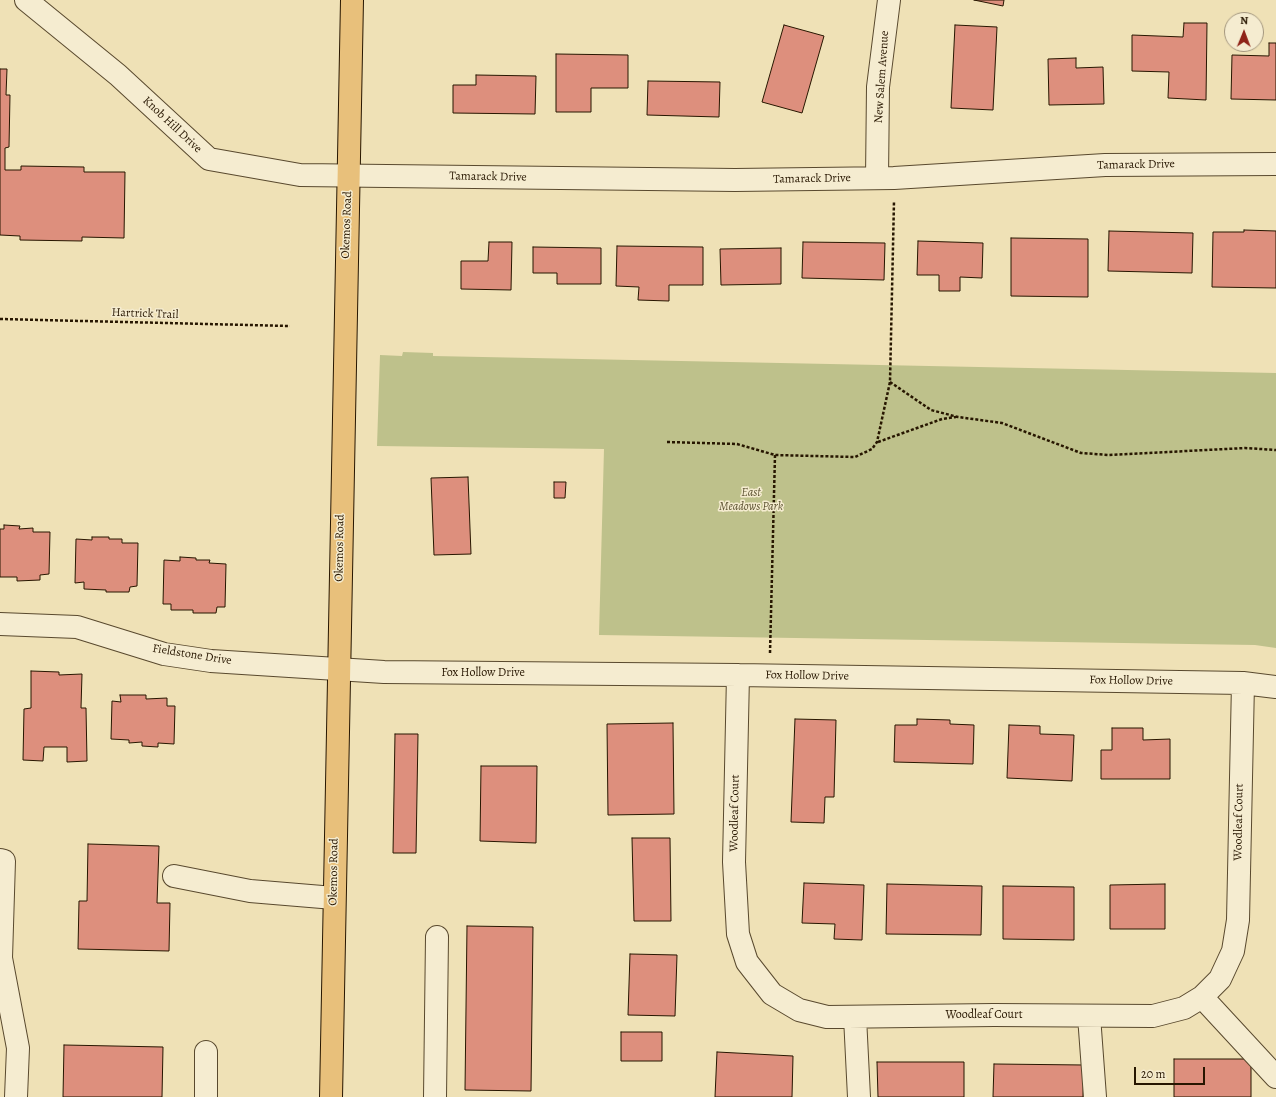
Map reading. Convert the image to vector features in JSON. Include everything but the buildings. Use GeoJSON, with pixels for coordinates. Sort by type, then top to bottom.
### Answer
{"type":"FeatureCollection","features":[{"type":"Feature","properties":{"kind":"main road","name":"Okemos Road"},"geometry":{"type":"LineString","coordinates":[[331,1097],[352,0]]}},
{"type":"Feature","properties":{"kind":"street","name":"Knob Hill Drive"},"geometry":{"type":"LineString","coordinates":[[26,0],[118,75],[209,159],[300,174],[348,175]]}},
{"type":"Feature","properties":{"kind":"street","name":"New Salem Avenue"},"geometry":{"type":"LineString","coordinates":[[886,178],[878,87],[889,0]]}},
{"type":"Feature","properties":{"kind":"street","name":"Tamarack Drive"},"geometry":{"type":"LineString","coordinates":[[348,175],[735,180],[886,178],[1104,165],[1276,164]]}},
{"type":"Feature","properties":{"kind":"street","name":"Fieldstone Drive"},"geometry":{"type":"LineString","coordinates":[[0,624],[77,628],[164,654],[211,661],[338,670]]}},
{"type":"Feature","properties":{"kind":"street","name":"Fox Hollow Drive"},"geometry":{"type":"LineString","coordinates":[[338,670],[384,672],[738,675],[1243,683],[1276,687]]}},
{"type":"Feature","properties":{"kind":"street","name":"Woodleaf Court"},"geometry":{"type":"LineString","coordinates":[[738,675],[734,862],[738,934],[747,962],[772,994],[799,1010],[827,1017],[994,1015],[1154,1016],[1184,1008],[1202,997],[1220,979],[1233,951],[1238,920],[1243,683]]}},
{"type":"Feature","properties":{"kind":"street"},"geometry":{"type":"LineString","coordinates":[[0,860],[4,861],[1,958],[18,1048],[16,1097]]}},
{"type":"Feature","properties":{"kind":"street"},"geometry":{"type":"LineString","coordinates":[[174,876],[250,892],[334,898]]}},
{"type":"Feature","properties":{"kind":"street"},"geometry":{"type":"LineString","coordinates":[[435,1097],[437,937]]}},
{"type":"Feature","properties":{"kind":"street"},"geometry":{"type":"LineString","coordinates":[[1202,997],[1276,1077]]}},
{"type":"Feature","properties":{"kind":"street"},"geometry":{"type":"LineString","coordinates":[[855,1016],[859,1097]]}},
{"type":"Feature","properties":{"kind":"street"},"geometry":{"type":"LineString","coordinates":[[1089,1016],[1095,1097]]}},
{"type":"Feature","properties":{"kind":"street"},"geometry":{"type":"LineString","coordinates":[[206,1052],[206,1097]]}},
{"type":"Feature","properties":{"kind":"path"},"geometry":{"type":"LineString","coordinates":[[667,442],[737,444],[775,455],[855,457],[872,449],[877,442],[890,382],[886,178]]}},
{"type":"Feature","properties":{"kind":"path","name":"Hartrick Trail"},"geometry":{"type":"LineString","coordinates":[[0,319],[290,326]]}},
{"type":"Feature","properties":{"kind":"path"},"geometry":{"type":"LineString","coordinates":[[890,382],[931,410],[958,417],[1002,422],[1081,453],[1108,455],[1245,448],[1276,450]]}},
{"type":"Feature","properties":{"kind":"path"},"geometry":{"type":"LineString","coordinates":[[877,442],[942,419],[958,417]]}},
{"type":"Feature","properties":{"kind":"path"},"geometry":{"type":"LineString","coordinates":[[770,676],[775,455]]}},
{"type":"Feature","properties":{"kind":"green space","name":"East Meadows Park"},"geometry":{"type":"Polygon","coordinates":[[[403,352],[433,353],[433,356],[1276,373],[1276,648],[1255,645],[599,635],[604,449],[377,446],[380,355],[402,356],[403,352]]]}}]}
